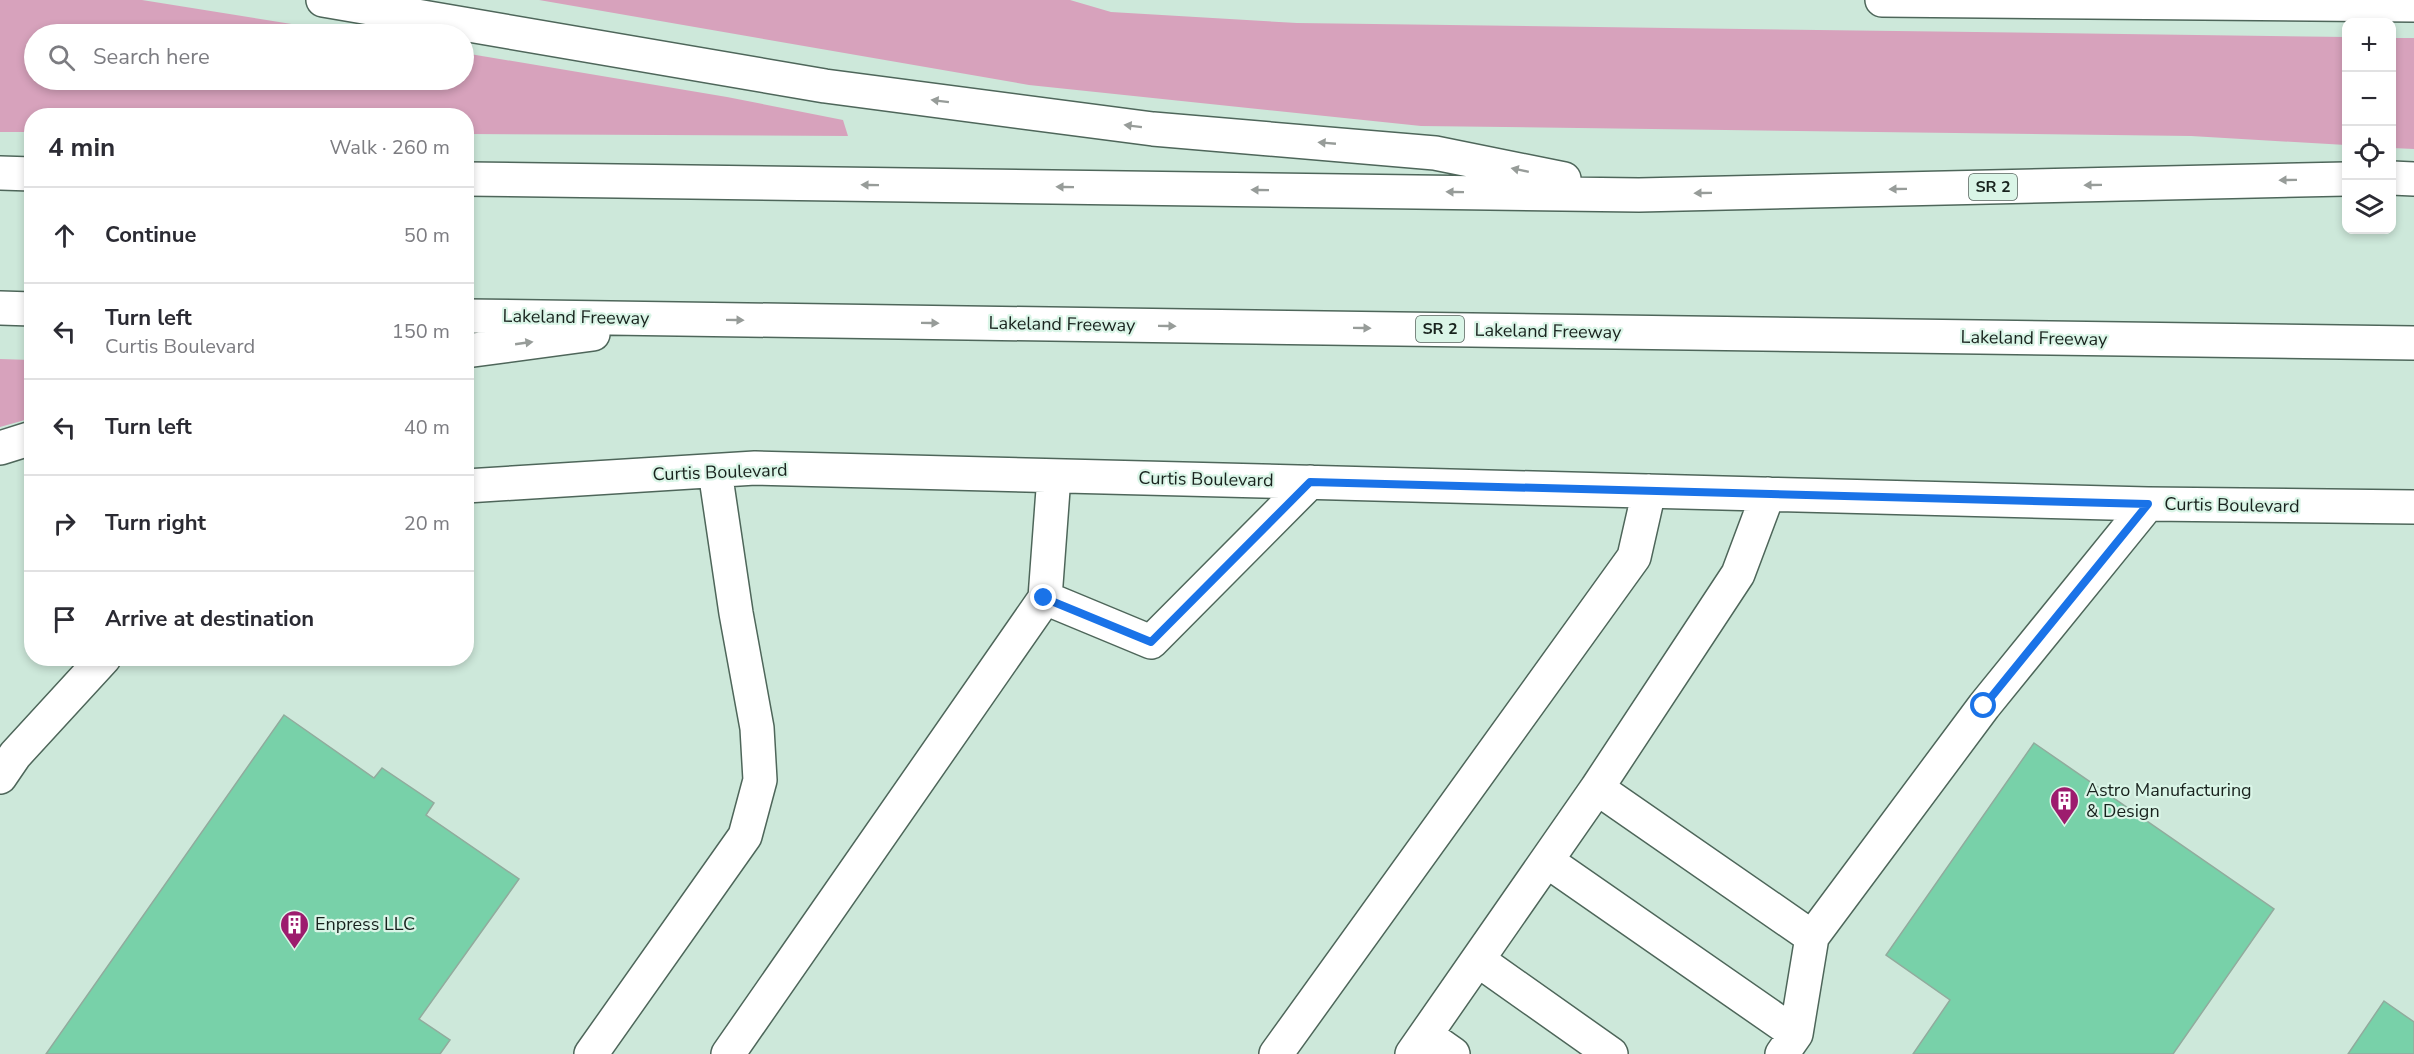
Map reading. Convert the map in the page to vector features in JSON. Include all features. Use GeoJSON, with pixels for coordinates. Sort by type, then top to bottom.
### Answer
{"type":"FeatureCollection","features":[{"type":"Feature","properties":{"kind":"main road"},"geometry":{"type":"LineString","coordinates":[[323,0],[463,24]]}},
{"type":"Feature","properties":{"kind":"main road"},"geometry":{"type":"LineString","coordinates":[[1882,0],[2345,2],[2414,5]]}},
{"type":"Feature","properties":{"kind":"main road"},"geometry":{"type":"LineString","coordinates":[[474,26],[825,86],[1153,129],[1435,153],[1639,195]]}},
{"type":"Feature","properties":{"kind":"main road"},"geometry":{"type":"LineString","coordinates":[[0,173],[24,174]]}},
{"type":"Feature","properties":{"kind":"main road"},"geometry":{"type":"LineString","coordinates":[[2396,178],[2414,179]]}},
{"type":"Feature","properties":{"kind":"main road","name":"SR 2"},"geometry":{"type":"LineString","coordinates":[[474,179],[1639,195],[2342,179]]}},
{"type":"Feature","properties":{"kind":"main road"},"geometry":{"type":"LineString","coordinates":[[0,308],[24,309]]}},
{"type":"Feature","properties":{"kind":"main road","name":"Lakeland Freeway"},"geometry":{"type":"LineString","coordinates":[[474,316],[2414,343]]}},
{"type":"Feature","properties":{"kind":"main road"},"geometry":{"type":"LineString","coordinates":[[474,350],[702,320]]}},
{"type":"Feature","properties":{"kind":"main road"},"geometry":{"type":"LineString","coordinates":[[0,448],[24,440]]}},
{"type":"Feature","properties":{"kind":"main road","name":"Curtis Boulevard"},"geometry":{"type":"LineString","coordinates":[[474,486],[755,468],[2148,504],[2414,507]]}},
{"type":"Feature","properties":{"kind":"main road"},"geometry":{"type":"LineString","coordinates":[[591,1054],[745,836],[760,780],[757,728],[715,471]]}},
{"type":"Feature","properties":{"kind":"main road"},"geometry":{"type":"LineString","coordinates":[[728,1054],[1044,598],[1054,476]]}},
{"type":"Feature","properties":{"kind":"main road"},"geometry":{"type":"LineString","coordinates":[[1044,598],[1151,642],[1310,482]]}},
{"type":"Feature","properties":{"kind":"main road"},"geometry":{"type":"LineString","coordinates":[[1276,1054],[1634,557],[1648,491]]}},
{"type":"Feature","properties":{"kind":"main road"},"geometry":{"type":"LineString","coordinates":[[1453,1054],[1419,1044],[1597,788],[1738,573],[1768,494]]}},
{"type":"Feature","properties":{"kind":"main road"},"geometry":{"type":"LineString","coordinates":[[1547,861],[1789,1044],[1812,937],[1984,706],[2148,504]]}},
{"type":"Feature","properties":{"kind":"main road"},"geometry":{"type":"LineString","coordinates":[[0,777],[15,754],[97,666]]}},
{"type":"Feature","properties":{"kind":"main road"},"geometry":{"type":"LineString","coordinates":[[1597,788],[1812,937]]}},
{"type":"Feature","properties":{"kind":"main road"},"geometry":{"type":"LineString","coordinates":[[1478,960],[1611,1054]]}},
{"type":"Feature","properties":{"kind":"shaded area"},"geometry":{"type":"Polygon","coordinates":[[[0,0],[142,0],[292,24],[24,24],[24,90],[474,90],[474,55],[727,97],[843,120],[848,136],[474,134],[474,108],[24,108],[24,132],[0,132],[0,0]]]}},
{"type":"Feature","properties":{"kind":"shaded area"},"geometry":{"type":"Polygon","coordinates":[[[539,0],[1070,0],[1111,12],[1297,23],[2342,37],[2342,145],[2191,136],[1421,126],[1029,85],[539,0]]]}},
{"type":"Feature","properties":{"kind":"shaded area"},"geometry":{"type":"Polygon","coordinates":[[[2396,38],[2414,38],[2414,149],[2396,148],[2396,38]]]}},
{"type":"Feature","properties":{"kind":"shaded area"},"geometry":{"type":"Polygon","coordinates":[[[0,359],[24,360],[24,420],[0,427],[0,359]]]}},
{"type":"Feature","properties":{"kind":"building","name":"Enpress LLC"},"geometry":{"type":"Polygon","coordinates":[[[284,715],[374,778],[382,768],[434,803],[426,815],[519,879],[419,1019],[450,1040],[440,1054],[46,1054],[284,715]]]}},
{"type":"Feature","properties":{"kind":"building","name":"Astro Manufacturing & Design"},"geometry":{"type":"Polygon","coordinates":[[[2034,743],[2274,909],[2173,1054],[1913,1054],[1950,1000],[1886,955],[2034,743]]]}},
{"type":"Feature","properties":{"kind":"building"},"geometry":{"type":"Polygon","coordinates":[[[2384,1001],[2414,1022],[2414,1054],[2348,1054],[2384,1001]]]}},
{"type":"Feature","properties":{"kind":"place","name":"Astro Manufacturing & Design"},"geometry":{"type":"Point","coordinates":[2065,826]}},
{"type":"Feature","properties":{"kind":"place","name":"Enpress LLC"},"geometry":{"type":"Point","coordinates":[294,950]}},
{"type":"Feature","properties":{"kind":"route"},"geometry":{"type":"LineString","coordinates":[[1044,598],[1151,642],[1310,482],[2148,504],[1984,706]]}}]}
